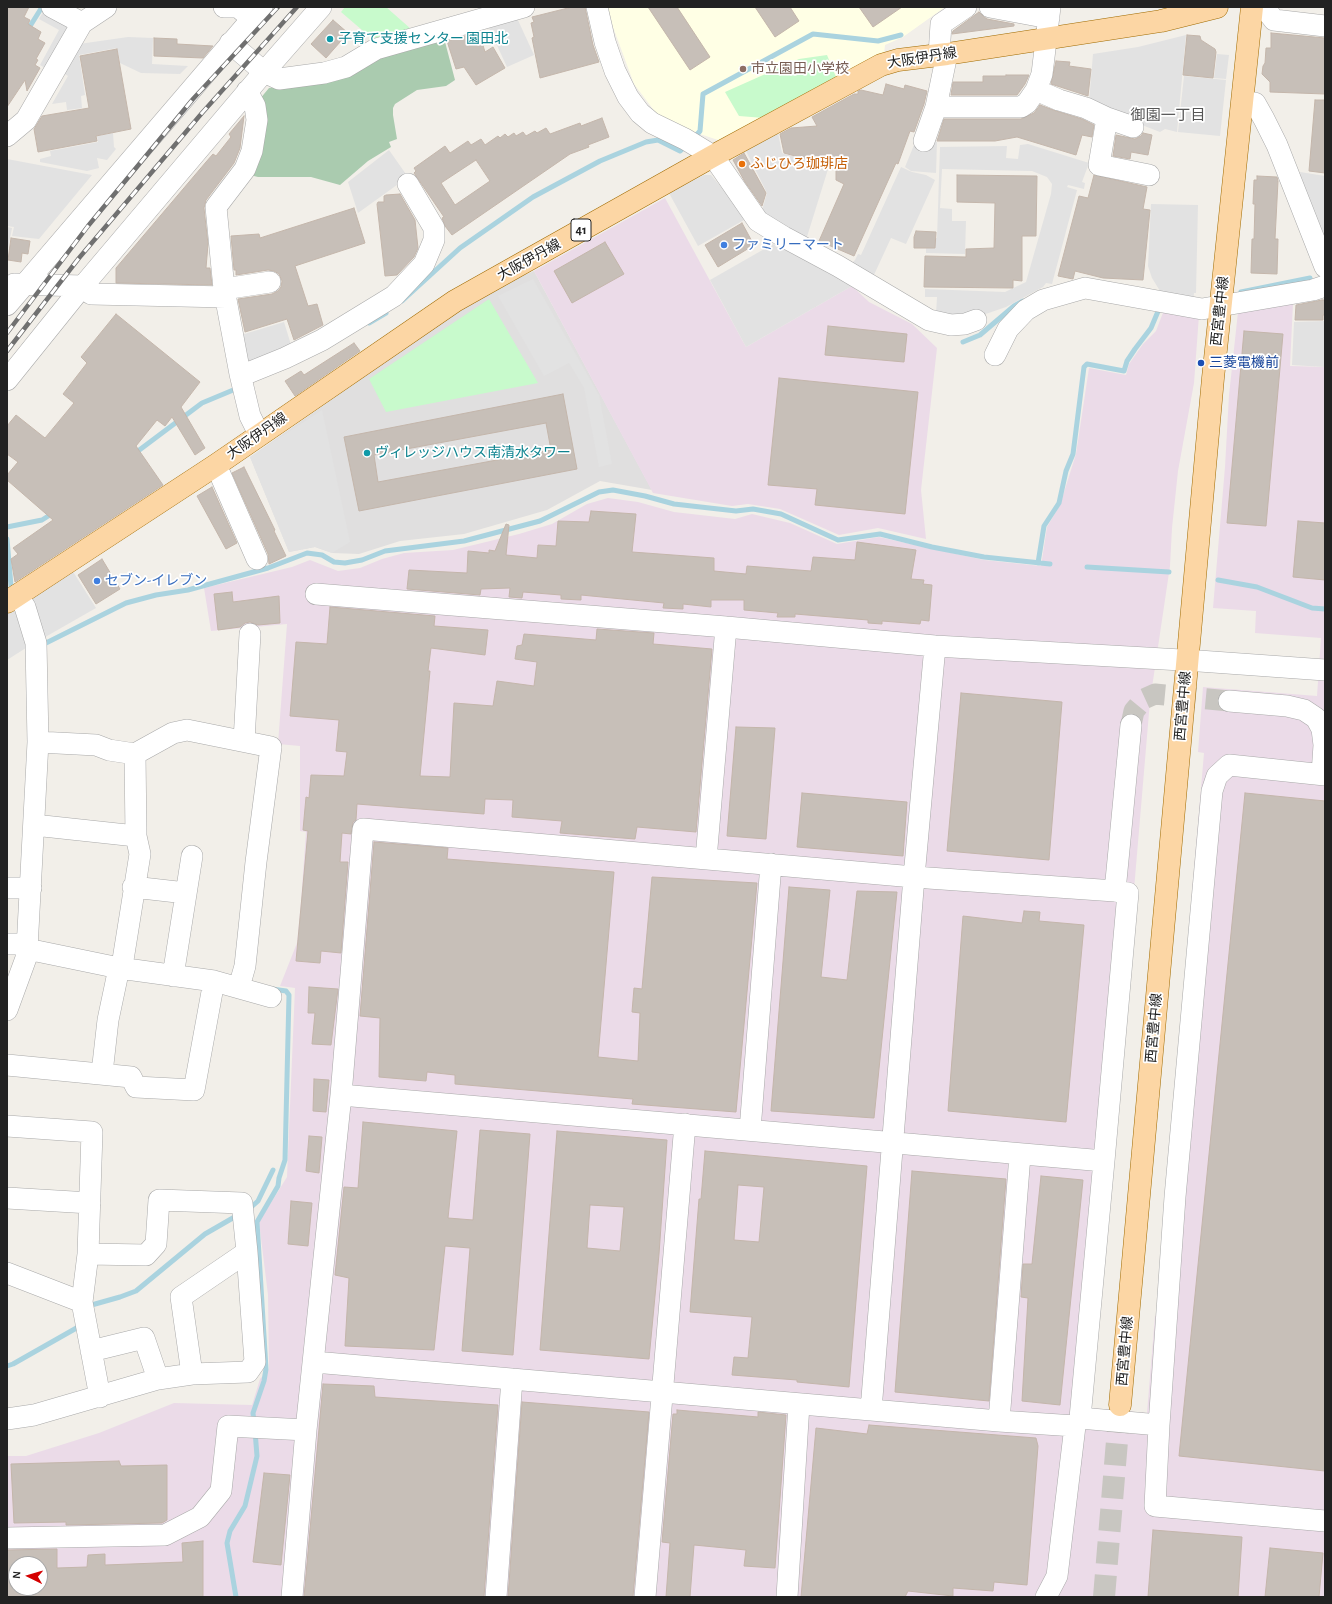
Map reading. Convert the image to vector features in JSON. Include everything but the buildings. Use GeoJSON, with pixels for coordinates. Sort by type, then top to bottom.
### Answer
{"type":"FeatureCollection","features":[{"type":"Feature","properties":{"kind":"main road","name":"大阪伊丹線"},"geometry":{"type":"LineString","coordinates":[[12,598],[216,465],[259,434],[455,301],[713,156],[880,65],[898,60],[943,55],[1048,21],[1161,21],[1218,7]]}},
{"type":"Feature","properties":{"kind":"main road","name":"西宮豊中線"},"geometry":{"type":"LineString","coordinates":[[1120,1405],[1220,306],[1252,7]]}},
{"type":"Feature","properties":{"kind":"street"},"geometry":{"type":"LineString","coordinates":[[52,7],[82,23]]}},
{"type":"Feature","properties":{"kind":"street"},"geometry":{"type":"LineString","coordinates":[[7,136],[26,120],[82,23],[106,7]]}},
{"type":"Feature","properties":{"kind":"street"},"geometry":{"type":"LineString","coordinates":[[7,305],[15,284],[230,43],[247,10],[224,7]]}},
{"type":"Feature","properties":{"kind":"street"},"geometry":{"type":"LineString","coordinates":[[7,380],[82,286],[247,91],[321,7]]}},
{"type":"Feature","properties":{"kind":"street"},"geometry":{"type":"LineString","coordinates":[[230,43],[264,72],[279,79],[324,73],[346,67],[376,49],[524,7]]}},
{"type":"Feature","properties":{"kind":"street"},"geometry":{"type":"LineString","coordinates":[[597,7],[605,42],[615,71],[628,97],[640,114],[652,123],[685,139],[713,156],[758,221],[929,320],[951,325],[965,324],[976,320]]}},
{"type":"Feature","properties":{"kind":"street"},"geometry":{"type":"LineString","coordinates":[[924,141],[936,107],[943,55],[941,24],[966,7]]}},
{"type":"Feature","properties":{"kind":"street"},"geometry":{"type":"LineString","coordinates":[[936,107],[1021,107],[1027,103],[1036,90],[1042,74],[1048,21],[990,7]]}},
{"type":"Feature","properties":{"kind":"street"},"geometry":{"type":"LineString","coordinates":[[1264,7],[1274,20],[1325,26]]}},
{"type":"Feature","properties":{"kind":"street"},"geometry":{"type":"LineString","coordinates":[[1036,90],[1059,100],[1086,108],[1133,128]]}},
{"type":"Feature","properties":{"kind":"street"},"geometry":{"type":"LineString","coordinates":[[247,91],[255,106],[258,120],[252,151],[245,169],[216,207],[225,293],[240,374],[250,416],[259,434]]}},
{"type":"Feature","properties":{"kind":"street"},"geometry":{"type":"LineString","coordinates":[[1243,101],[1255,104],[1277,145],[1325,267]]}},
{"type":"Feature","properties":{"kind":"street"},"geometry":{"type":"LineString","coordinates":[[1107,118],[1099,165],[1149,175]]}},
{"type":"Feature","properties":{"kind":"street"},"geometry":{"type":"LineString","coordinates":[[240,374],[248,373],[285,358],[322,340],[394,296],[424,264],[434,240],[434,228],[408,184]]}},
{"type":"Feature","properties":{"kind":"street"},"geometry":{"type":"LineString","coordinates":[[15,284],[82,286],[92,294],[225,293],[270,282]]}},
{"type":"Feature","properties":{"kind":"street"},"geometry":{"type":"LineString","coordinates":[[995,355],[1008,329],[1026,310],[1043,300],[1084,288],[1202,309],[1313,290],[1325,286]]}},
{"type":"Feature","properties":{"kind":"street"},"geometry":{"type":"LineString","coordinates":[[216,465],[257,559]]}},
{"type":"Feature","properties":{"kind":"street"},"geometry":{"type":"LineString","coordinates":[[316,594],[726,627],[935,646],[1187,660],[1325,670]]}},
{"type":"Feature","properties":{"kind":"street"},"geometry":{"type":"LineString","coordinates":[[7,1010],[28,949],[38,742],[36,643],[25,607],[12,598]]}},
{"type":"Feature","properties":{"kind":"street"},"geometry":{"type":"LineString","coordinates":[[706,859],[726,627]]}},
{"type":"Feature","properties":{"kind":"street"},"geometry":{"type":"LineString","coordinates":[[244,741],[250,634]]}},
{"type":"Feature","properties":{"kind":"street"},"geometry":{"type":"LineString","coordinates":[[871,1410],[914,877],[935,646]]}},
{"type":"Feature","properties":{"kind":"street"},"geometry":{"type":"LineString","coordinates":[[1229,700],[1287,706],[1304,710],[1316,718],[1322,729],[1324,745],[1324,775],[1229,765],[1217,776],[1212,791],[1175,1197],[1159,1425],[1155,1506],[1325,1521]]}},
{"type":"Feature","properties":{"kind":"street"},"geometry":{"type":"LineString","coordinates":[[1115,891],[1131,725]]}},
{"type":"Feature","properties":{"kind":"street"},"geometry":{"type":"LineString","coordinates":[[38,742],[96,745],[109,750],[135,754],[174,733],[187,730],[271,747],[245,966],[240,983]]}},
{"type":"Feature","properties":{"kind":"street"},"geometry":{"type":"LineString","coordinates":[[102,1074],[108,1020],[122,964],[140,854],[136,836],[135,754]]}},
{"type":"Feature","properties":{"kind":"street"},"geometry":{"type":"LineString","coordinates":[[34,825],[136,836]]}},
{"type":"Feature","properties":{"kind":"street"},"geometry":{"type":"LineString","coordinates":[[292,1597],[306,1430],[341,1095],[362,829],[914,877],[1128,893],[1104,1161],[1077,1422],[1057,1576],[1046,1597]]}},
{"type":"Feature","properties":{"kind":"street"},"geometry":{"type":"LineString","coordinates":[[174,971],[192,856]]}},
{"type":"Feature","properties":{"kind":"street"},"geometry":{"type":"LineString","coordinates":[[750,1130],[770,864]]}},
{"type":"Feature","properties":{"kind":"street"},"geometry":{"type":"LineString","coordinates":[[134,887],[186,893]]}},
{"type":"Feature","properties":{"kind":"street"},"geometry":{"type":"LineString","coordinates":[[7,888],[31,888]]}},
{"type":"Feature","properties":{"kind":"street"},"geometry":{"type":"LineString","coordinates":[[28,949],[174,971],[214,981],[240,983],[271,997]]}},
{"type":"Feature","properties":{"kind":"street"},"geometry":{"type":"LineString","coordinates":[[7,1065],[131,1077],[136,1086],[194,1090],[214,981]]}},
{"type":"Feature","properties":{"kind":"street"},"geometry":{"type":"LineString","coordinates":[[341,1095],[685,1124],[1020,1155],[1104,1161]]}},
{"type":"Feature","properties":{"kind":"street"},"geometry":{"type":"LineString","coordinates":[[645,1597],[685,1124]]}},
{"type":"Feature","properties":{"kind":"street"},"geometry":{"type":"LineString","coordinates":[[7,1126],[92,1132],[88,1254],[82,1302],[100,1397]]}},
{"type":"Feature","properties":{"kind":"street"},"geometry":{"type":"LineString","coordinates":[[999,1421],[1020,1155]]}},
{"type":"Feature","properties":{"kind":"street"},"geometry":{"type":"LineString","coordinates":[[7,1198],[90,1203]]}},
{"type":"Feature","properties":{"kind":"street"},"geometry":{"type":"LineString","coordinates":[[7,1419],[34,1416],[158,1379],[192,1374],[248,1372],[255,1362],[242,1203],[159,1200],[156,1244],[146,1256],[88,1254]]}},
{"type":"Feature","properties":{"kind":"street"},"geometry":{"type":"LineString","coordinates":[[192,1374],[181,1297],[247,1252]]}},
{"type":"Feature","properties":{"kind":"street"},"geometry":{"type":"LineString","coordinates":[[7,1273],[82,1302]]}},
{"type":"Feature","properties":{"kind":"street"},"geometry":{"type":"LineString","coordinates":[[91,1351],[144,1338],[158,1379]]}},
{"type":"Feature","properties":{"kind":"street"},"geometry":{"type":"LineString","coordinates":[[314,1362],[999,1421],[1159,1425]]}},
{"type":"Feature","properties":{"kind":"street"},"geometry":{"type":"LineString","coordinates":[[496,1597],[512,1379]]}},
{"type":"Feature","properties":{"kind":"street"},"geometry":{"type":"LineString","coordinates":[[787,1597],[800,1404]]}},
{"type":"Feature","properties":{"kind":"street"},"geometry":{"type":"LineString","coordinates":[[7,1538],[165,1535],[200,1517],[221,1490],[228,1426],[306,1430]]}},
{"type":"Feature","properties":{"kind":"shaded area","name":"市立園田小学校"},"geometry":{"type":"Polygon","coordinates":[[[608,7],[945,7],[903,37],[885,45],[884,54],[724,142],[676,126],[656,113],[634,84],[613,27],[608,7]]]}},
{"type":"Feature","properties":{"kind":"shaded area"},"geometry":{"type":"Polygon","coordinates":[[[44,10],[75,28],[50,71],[40,65],[59,30],[39,19],[44,10]]]}},
{"type":"Feature","properties":{"kind":"shaded area"},"geometry":{"type":"Polygon","coordinates":[[[517,18],[534,55],[507,67],[488,26],[517,18]]]}},
{"type":"Feature","properties":{"kind":"shaded area"},"geometry":{"type":"Polygon","coordinates":[[[1186,35],[1177,132],[1165,129],[1160,132],[1116,115],[1089,102],[1093,54],[1138,47],[1186,35]]]}},
{"type":"Feature","properties":{"kind":"shaded area"},"geometry":{"type":"Polygon","coordinates":[[[128,37],[153,38],[152,64],[188,66],[180,74],[141,73],[120,63],[117,48],[79,55],[85,95],[81,96],[82,108],[67,110],[66,102],[52,104],[68,76],[63,73],[79,44],[128,37]]]}},
{"type":"Feature","properties":{"kind":"shaded area"},"geometry":{"type":"Polygon","coordinates":[[[444,38],[455,80],[446,86],[417,90],[395,104],[393,108],[393,115],[397,139],[389,142],[391,147],[368,161],[340,185],[311,177],[258,177],[246,174],[259,100],[269,88],[321,80],[379,55],[444,38]]]}},
{"type":"Feature","properties":{"kind":"shaded area"},"geometry":{"type":"Polygon","coordinates":[[[1217,54],[1229,55],[1226,79],[1214,78],[1217,54]]]}},
{"type":"Feature","properties":{"kind":"shaded area"},"geometry":{"type":"Polygon","coordinates":[[[1184,76],[1226,80],[1220,136],[1178,132],[1184,76]]]}},
{"type":"Feature","properties":{"kind":"shaded area"},"geometry":{"type":"Polygon","coordinates":[[[113,133],[114,147],[116,149],[107,160],[97,158],[99,168],[87,171],[40,162],[40,159],[51,156],[50,151],[98,142],[97,136],[113,133]]]}},
{"type":"Feature","properties":{"kind":"shaded area"},"geometry":{"type":"Polygon","coordinates":[[[778,133],[782,153],[829,166],[806,240],[761,214],[767,193],[746,151],[778,133]]]}},
{"type":"Feature","properties":{"kind":"shaded area"},"geometry":{"type":"Polygon","coordinates":[[[930,140],[937,142],[936,173],[911,171],[905,167],[914,145],[928,148],[930,140]]]}},
{"type":"Feature","properties":{"kind":"shaded area"},"geometry":{"type":"Polygon","coordinates":[[[1028,144],[1089,163],[1082,182],[1085,183],[1084,189],[1068,185],[1067,187],[1077,190],[1052,284],[1046,283],[1043,287],[1006,307],[977,317],[936,314],[937,297],[925,297],[925,289],[1005,292],[1026,282],[1051,194],[1052,184],[1047,177],[1032,171],[942,169],[940,208],[952,209],[952,221],[966,221],[965,254],[926,253],[926,239],[937,238],[940,147],[1007,146],[1006,158],[1018,159],[1020,145],[1028,144]]]}},
{"type":"Feature","properties":{"kind":"shaded area"},"geometry":{"type":"Polygon","coordinates":[[[389,150],[408,177],[358,213],[348,182],[389,150]]]}},
{"type":"Feature","properties":{"kind":"shaded area"},"geometry":{"type":"Polygon","coordinates":[[[7,159],[92,175],[39,239],[12,236],[14,227],[7,226],[7,159]]]}},
{"type":"Feature","properties":{"kind":"shaded area"},"geometry":{"type":"Polygon","coordinates":[[[901,167],[912,172],[926,175],[935,180],[906,244],[891,238],[873,277],[851,264],[858,254],[861,255],[901,167]]]}},
{"type":"Feature","properties":{"kind":"shaded area"},"geometry":{"type":"Polygon","coordinates":[[[1300,172],[1325,176],[1325,238],[1316,216],[1313,216],[1302,188],[1300,172]]]}},
{"type":"Feature","properties":{"kind":"shaded area"},"geometry":{"type":"Polygon","coordinates":[[[704,175],[711,175],[731,199],[744,220],[698,246],[669,193],[704,175]]]}},
{"type":"Feature","properties":{"kind":"shaded area"},"geometry":{"type":"Polygon","coordinates":[[[665,198],[746,347],[852,286],[869,302],[912,324],[937,348],[921,490],[926,539],[878,528],[839,535],[780,509],[748,504],[732,506],[653,493],[534,271],[665,198]]]}},
{"type":"Feature","properties":{"kind":"shaded area"},"geometry":{"type":"Polygon","coordinates":[[[1151,204],[1198,205],[1196,293],[1194,293],[1193,302],[1160,291],[1152,278],[1148,266],[1151,204]]]}},
{"type":"Feature","properties":{"kind":"shaded area"},"geometry":{"type":"Polygon","coordinates":[[[7,227],[12,228],[7,253],[7,227]]]}},
{"type":"Feature","properties":{"kind":"shaded area"},"geometry":{"type":"Polygon","coordinates":[[[773,244],[812,263],[852,286],[746,347],[710,280],[773,244]]]}},
{"type":"Feature","properties":{"kind":"shaded area"},"geometry":{"type":"Polygon","coordinates":[[[534,271],[652,490],[600,481],[547,510],[464,534],[400,541],[359,554],[332,553],[315,547],[289,552],[250,457],[485,292],[534,271]]]}},
{"type":"Feature","properties":{"kind":"shaded area"},"geometry":{"type":"Polygon","coordinates":[[[533,279],[599,395],[612,464],[599,467],[584,388],[569,363],[544,376],[498,296],[533,279]]]}},
{"type":"Feature","properties":{"kind":"shaded area"},"geometry":{"type":"Polygon","coordinates":[[[1293,303],[1290,366],[1325,367],[1325,1597],[7,1597],[7,1456],[26,1456],[99,1433],[174,1403],[252,1405],[260,1379],[269,1369],[268,1295],[259,1222],[287,1177],[295,988],[280,986],[297,943],[301,902],[306,832],[300,831],[300,746],[278,744],[287,624],[211,631],[204,588],[292,567],[310,560],[338,571],[360,568],[382,559],[404,553],[453,550],[519,534],[552,524],[587,504],[608,498],[638,502],[674,512],[735,519],[752,514],[790,523],[837,544],[879,537],[984,560],[1041,566],[1047,527],[1060,505],[1076,454],[1089,368],[1126,375],[1129,364],[1143,344],[1156,331],[1164,310],[1199,315],[1194,383],[1178,471],[1170,566],[1150,701],[1090,1408],[1147,1413],[1155,1316],[1158,1316],[1168,1173],[1204,753],[1198,752],[1203,687],[1317,696],[1321,638],[1255,633],[1256,611],[1213,608],[1225,467],[1229,395],[1238,312],[1293,303]]]}},
{"type":"Feature","properties":{"kind":"shaded area"},"geometry":{"type":"Polygon","coordinates":[[[1325,321],[1325,367],[1292,365],[1294,322],[1325,321]]]}},
{"type":"Feature","properties":{"kind":"shaded area"},"geometry":{"type":"Polygon","coordinates":[[[284,322],[292,348],[255,364],[245,359],[241,335],[284,322]]]}},
{"type":"Feature","properties":{"kind":"shaded area"},"geometry":{"type":"Polygon","coordinates":[[[322,410],[350,542],[332,553],[315,547],[289,552],[250,457],[322,410]]]}},
{"type":"Feature","properties":{"kind":"shaded area"},"geometry":{"type":"Polygon","coordinates":[[[72,570],[96,608],[40,640],[29,597],[72,570]]]}},
{"type":"Feature","properties":{"kind":"shaded area"},"geometry":{"type":"Polygon","coordinates":[[[16,608],[29,646],[7,660],[7,613],[16,608]]]}},
{"type":"Feature","properties":{"kind":"green space"},"geometry":{"type":"Polygon","coordinates":[[[345,7],[386,7],[411,29],[376,42],[341,12],[345,7]]]}},
{"type":"Feature","properties":{"kind":"green space"},"geometry":{"type":"Polygon","coordinates":[[[827,55],[836,77],[764,118],[739,116],[725,92],[799,59],[827,55]]]}},
{"type":"Feature","properties":{"kind":"green space"},"geometry":{"type":"Polygon","coordinates":[[[489,299],[538,383],[386,412],[369,379],[489,299]]]}},
{"type":"Feature","properties":{"kind":"waterway"},"geometry":{"type":"LineString","coordinates":[[27,31],[42,7]]}},
{"type":"Feature","properties":{"kind":"waterway"},"geometry":{"type":"LineString","coordinates":[[693,139],[700,131],[703,94],[813,34],[878,41],[901,35]]}},
{"type":"Feature","properties":{"kind":"waterway"},"geometry":{"type":"LineString","coordinates":[[402,301],[460,248],[533,197],[600,161],[646,142],[658,140],[680,151],[686,146]]}},
{"type":"Feature","properties":{"kind":"waterway"},"geometry":{"type":"LineString","coordinates":[[1241,292],[1310,278]]}},
{"type":"Feature","properties":{"kind":"waterway"},"geometry":{"type":"LineString","coordinates":[[963,342],[980,335],[1014,306],[1023,301]]}},
{"type":"Feature","properties":{"kind":"waterway"},"geometry":{"type":"LineString","coordinates":[[1038,563],[1044,526],[1059,503],[1066,471],[1073,454],[1084,367],[1087,364],[1124,371],[1127,361],[1151,328],[1159,309]]}},
{"type":"Feature","properties":{"kind":"waterway"},"geometry":{"type":"LineString","coordinates":[[369,323],[386,313]]}},
{"type":"Feature","properties":{"kind":"waterway"},"geometry":{"type":"LineString","coordinates":[[134,454],[202,403],[238,388]]}},
{"type":"Feature","properties":{"kind":"waterway"},"geometry":{"type":"LineString","coordinates":[[42,645],[126,603],[156,595],[188,590],[268,568],[307,553],[322,555],[334,562],[345,563],[362,560],[385,551],[464,541],[540,521],[599,492],[613,490],[645,496],[674,504],[736,511],[753,509],[781,514],[838,540],[880,534],[932,547],[984,557],[1050,564]]}},
{"type":"Feature","properties":{"kind":"waterway"},"geometry":{"type":"LineString","coordinates":[[7,527],[42,520],[53,513]]}},
{"type":"Feature","properties":{"kind":"waterway"},"geometry":{"type":"LineString","coordinates":[[7,539],[11,586]]}},
{"type":"Feature","properties":{"kind":"waterway"},"geometry":{"type":"LineString","coordinates":[[1087,567],[1169,572]]}},
{"type":"Feature","properties":{"kind":"waterway"},"geometry":{"type":"LineString","coordinates":[[1218,580],[1257,587],[1312,608],[1325,609]]}},
{"type":"Feature","properties":{"kind":"waterway"},"geometry":{"type":"LineString","coordinates":[[254,1423],[253,1413],[264,1381],[266,1369],[257,1222],[278,1186],[285,1160],[289,995],[286,991],[272,989]]}},
{"type":"Feature","properties":{"kind":"waterway"},"geometry":{"type":"LineString","coordinates":[[249,1209],[258,1201],[273,1170]]}},
{"type":"Feature","properties":{"kind":"waterway"},"geometry":{"type":"LineString","coordinates":[[88,1306],[136,1291],[205,1234],[238,1215]]}},
{"type":"Feature","properties":{"kind":"waterway"},"geometry":{"type":"LineString","coordinates":[[7,1366],[80,1325]]}},
{"type":"Feature","properties":{"kind":"waterway"},"geometry":{"type":"LineString","coordinates":[[236,1597],[227,1543],[230,1531],[245,1506],[257,1456],[255,1431]]}},
{"type":"Feature","properties":{"kind":"tunnel"},"geometry":{"type":"LineString","coordinates":[[1131,725],[1134,711],[1144,699],[1155,694],[1229,701]]}},
{"type":"Feature","properties":{"kind":"tunnel"},"geometry":{"type":"LineString","coordinates":[[1104,1597],[1120,1405]]}},
{"type":"Feature","properties":{"kind":"railway"},"geometry":{"type":"LineString","coordinates":[[7,333],[88,226],[193,99],[278,7]]}},
{"type":"Feature","properties":{"kind":"railway"},"geometry":{"type":"LineString","coordinates":[[7,351],[79,258],[202,113],[297,7]]}},
{"type":"Feature","properties":{"kind":"place","name":"子育て支援センター 園田北"},"geometry":{"type":"Point","coordinates":[330,39]}},
{"type":"Feature","properties":{"kind":"place","name":"市立園田小学校"},"geometry":{"type":"Point","coordinates":[743,69]}},
{"type":"Feature","properties":{"kind":"place","name":"ふじひろ珈琲店"},"geometry":{"type":"Point","coordinates":[742,164]}},
{"type":"Feature","properties":{"kind":"place","name":"ファミリーマート"},"geometry":{"type":"Point","coordinates":[724,245]}},
{"type":"Feature","properties":{"kind":"place","name":"三菱電機前"},"geometry":{"type":"Point","coordinates":[1201,363]}},
{"type":"Feature","properties":{"kind":"place","name":"ヴィレッジハウス南清水タワー"},"geometry":{"type":"Point","coordinates":[367,453]}},
{"type":"Feature","properties":{"kind":"place","name":"セブン-イレブン"},"geometry":{"type":"Point","coordinates":[97,581]}},
{"type":"Feature","properties":{"kind":"district","name":"御園一丁目"},"geometry":{"type":"Point","coordinates":[1168,115]}}]}
